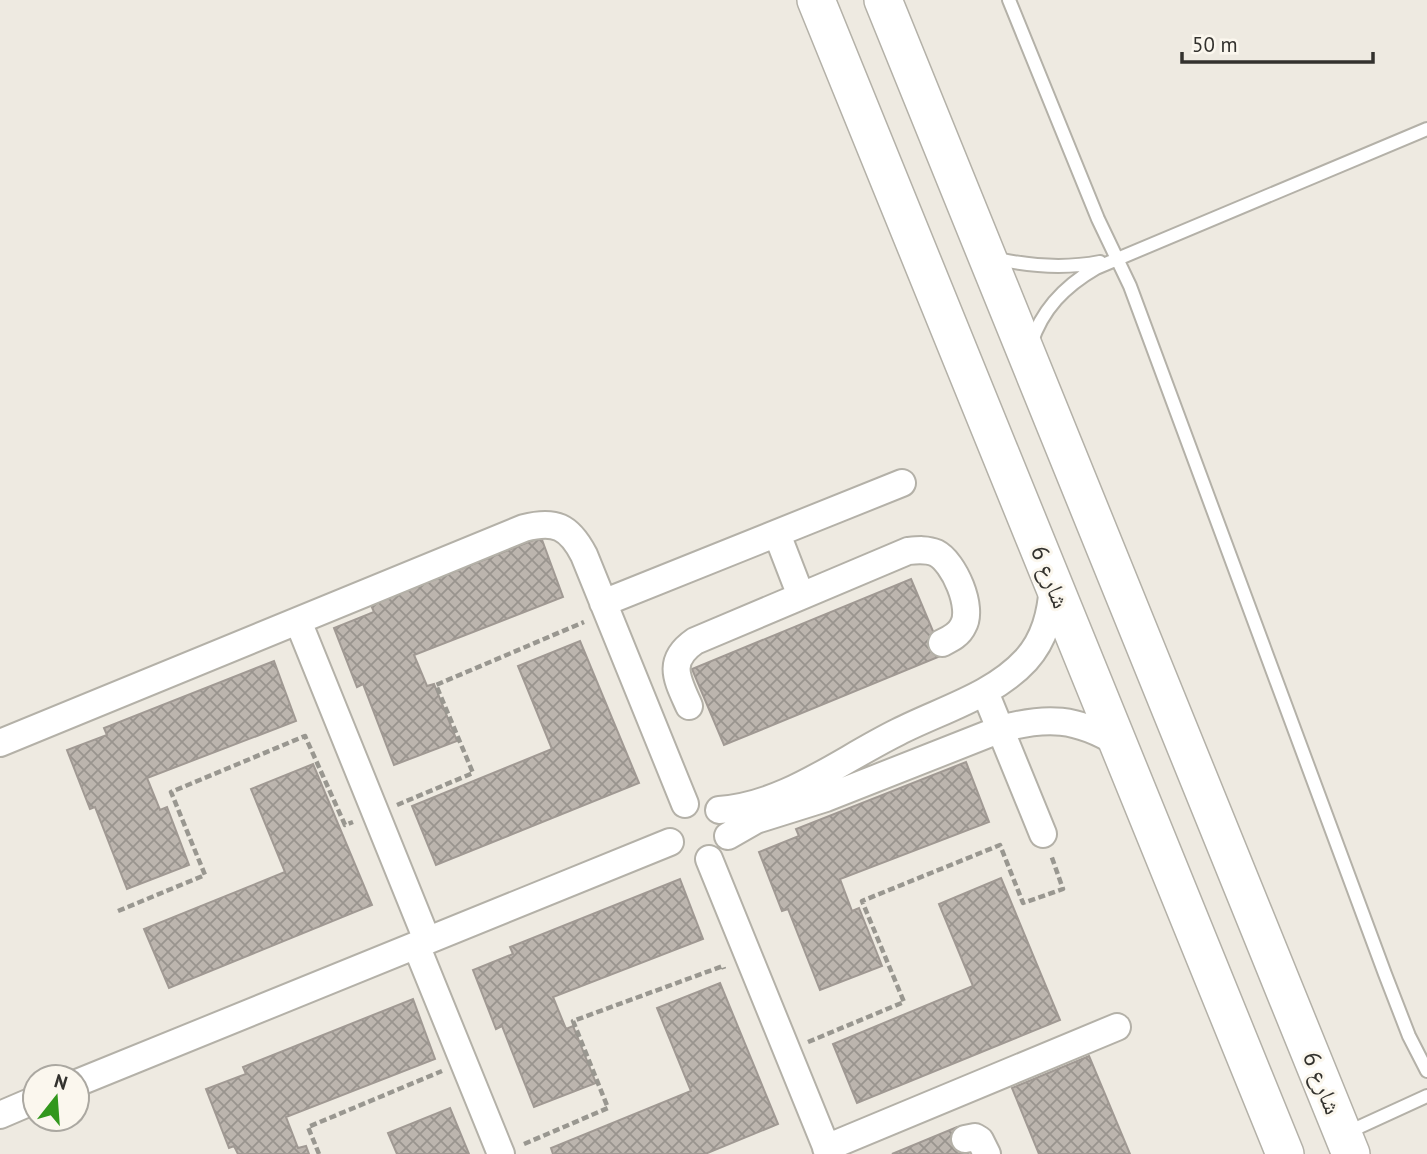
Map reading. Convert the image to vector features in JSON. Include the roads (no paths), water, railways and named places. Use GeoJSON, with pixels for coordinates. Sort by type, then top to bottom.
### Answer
{"type":"FeatureCollection","features":[{"type":"Feature","properties":{"kind":"main road","name":"شارع 6"},"geometry":{"type":"LineString","coordinates":[[816,0],[1285,1154]]}},
{"type":"Feature","properties":{"kind":"main road","name":"شارع 6"},"geometry":{"type":"LineString","coordinates":[[883,0],[1347,1144]]}},
{"type":"Feature","properties":{"kind":"street"},"geometry":{"type":"LineString","coordinates":[[603,603],[902,484]]}},
{"type":"Feature","properties":{"kind":"street"},"geometry":{"type":"LineString","coordinates":[[0,743],[524,528],[542,524],[561,527],[575,538],[685,804]]}},
{"type":"Feature","properties":{"kind":"street"},"geometry":{"type":"LineString","coordinates":[[777,534],[801,596]]}},
{"type":"Feature","properties":{"kind":"street"},"geometry":{"type":"LineString","coordinates":[[689,706],[676,676],[676,662],[683,649],[695,641],[908,551],[922,549],[936,553],[947,561],[955,574],[967,614],[964,625],[956,635],[942,643]]}},
{"type":"Feature","properties":{"kind":"street"},"geometry":{"type":"LineString","coordinates":[[719,810],[768,801],[815,779],[899,731],[985,692],[1010,676],[1029,658],[1043,636],[1051,611],[1053,585]]}},
{"type":"Feature","properties":{"kind":"street"},"geometry":{"type":"LineString","coordinates":[[298,621],[422,943],[507,1151]]}},
{"type":"Feature","properties":{"kind":"street"},"geometry":{"type":"LineString","coordinates":[[985,692],[1043,834]]}},
{"type":"Feature","properties":{"kind":"street"},"geometry":{"type":"LineString","coordinates":[[728,836],[727,822],[719,810],[709,803],[697,801],[685,804],[676,811],[670,820],[668,831],[676,852],[686,859],[697,862],[709,859],[718,854],[728,836],[756,820],[838,793],[1025,722],[1073,722],[1097,730],[1118,743]]}},
{"type":"Feature","properties":{"kind":"street"},"geometry":{"type":"LineString","coordinates":[[91,1077],[670,842]]}},
{"type":"Feature","properties":{"kind":"street"},"geometry":{"type":"LineString","coordinates":[[709,859],[828,1151],[1117,1027]]}},
{"type":"Feature","properties":{"kind":"street"},"geometry":{"type":"LineString","coordinates":[[0,1115],[21,1106]]}},
{"type":"Feature","properties":{"kind":"street"},"geometry":{"type":"LineString","coordinates":[[965,1139],[975,1137],[980,1140],[987,1154]]}},
{"type":"Feature","properties":{"kind":"lane"},"geometry":{"type":"LineString","coordinates":[[1009,0],[1149,338],[1385,974],[1409,1036],[1427,1071]]}},
{"type":"Feature","properties":{"kind":"lane"},"geometry":{"type":"LineString","coordinates":[[1028,355],[1045,313],[1076,279],[1117,259],[1427,130]]}},
{"type":"Feature","properties":{"kind":"lane"},"geometry":{"type":"LineString","coordinates":[[988,257],[1014,263],[1066,266],[1117,259]]}},
{"type":"Feature","properties":{"kind":"lane"},"geometry":{"type":"LineString","coordinates":[[1347,1144],[1427,1096]]}}]}
